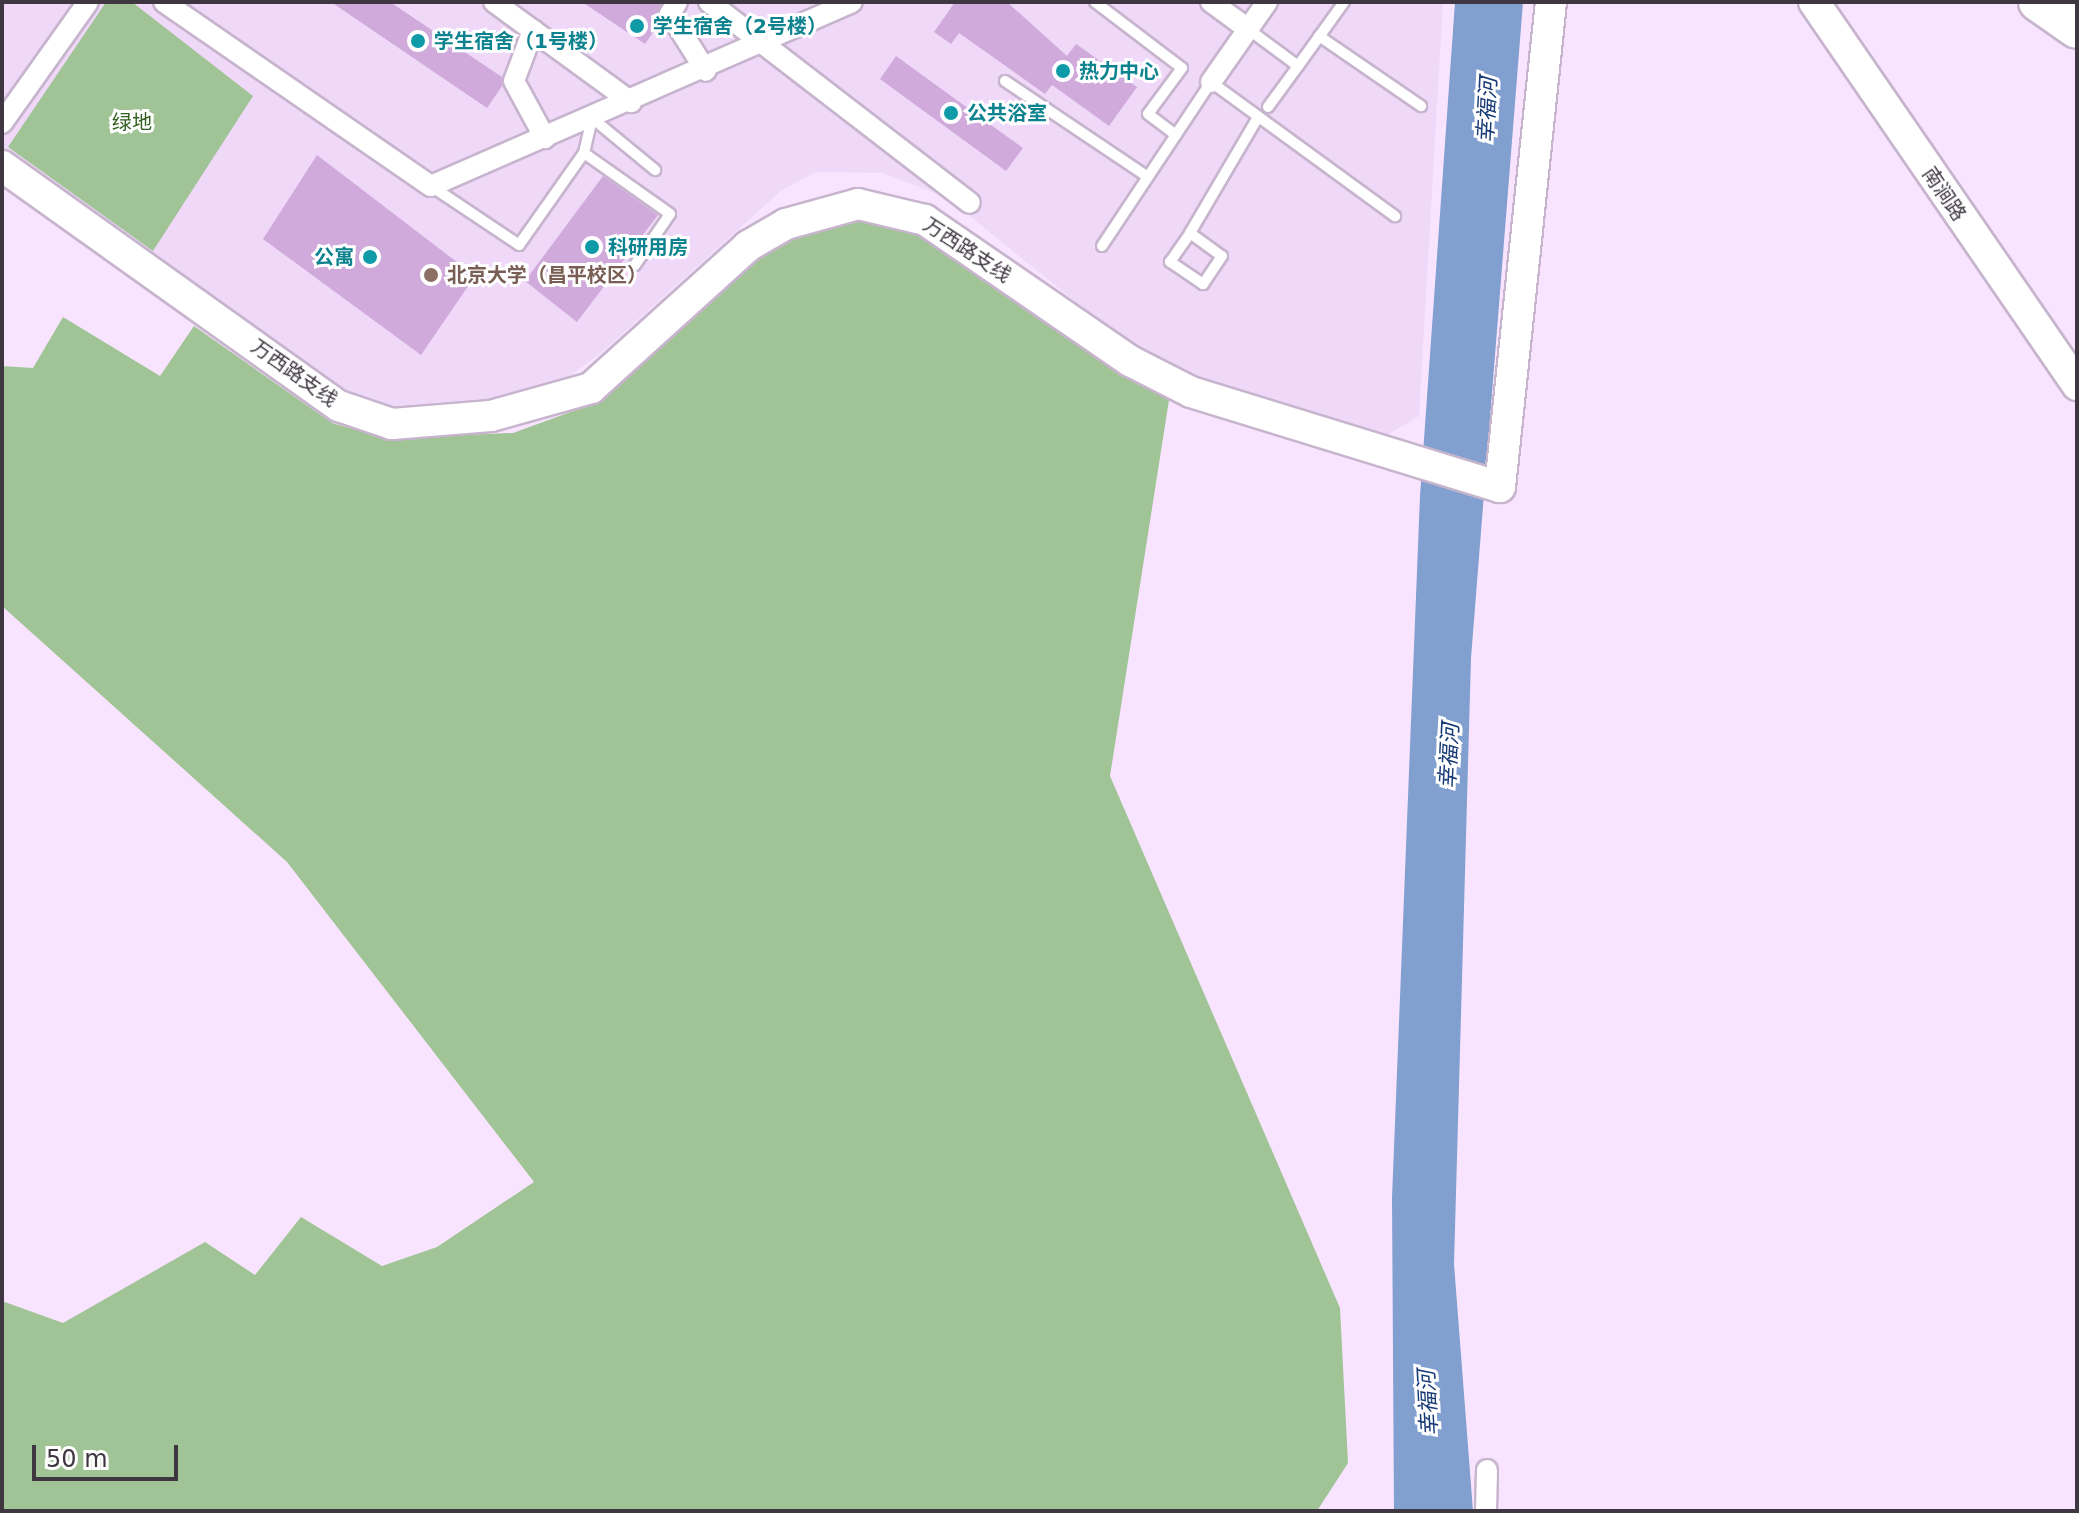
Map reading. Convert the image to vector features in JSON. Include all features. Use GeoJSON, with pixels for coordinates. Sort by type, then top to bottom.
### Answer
{"type":"FeatureCollection","features":[{"type":"Feature","properties":{"kind":"highway"},"geometry":{"type":"LineString","coordinates":[[2038,2],[2077,29]]}},
{"type":"Feature","properties":{"kind":"highway"},"geometry":{"type":"LineString","coordinates":[[2067,2],[2077,9]]}},
{"type":"Feature","properties":{"kind":"street"},"geometry":{"type":"LineString","coordinates":[[2,123],[88,2]]}},
{"type":"Feature","properties":{"kind":"street"},"geometry":{"type":"LineString","coordinates":[[164,2],[431,186],[769,44],[845,4]]}},
{"type":"Feature","properties":{"kind":"street"},"geometry":{"type":"LineString","coordinates":[[494,2],[631,102]]}},
{"type":"Feature","properties":{"kind":"street"},"geometry":{"type":"LineString","coordinates":[[677,2],[670,14],[706,71]]}},
{"type":"Feature","properties":{"kind":"street"},"geometry":{"type":"LineString","coordinates":[[709,2],[769,44],[970,203]]}},
{"type":"Feature","properties":{"kind":"street"},"geometry":{"type":"LineString","coordinates":[[1211,2],[1248,29]]}},
{"type":"Feature","properties":{"kind":"street"},"geometry":{"type":"LineString","coordinates":[[1211,82],[1267,2]]}},
{"type":"Feature","properties":{"kind":"street","name":"万西路支线"},"geometry":{"type":"LineString","coordinates":[[2,166],[339,406],[392,424],[491,416],[591,388],[748,246],[786,224],[858,204],[925,220],[1149,373],[1266,420],[1499,487],[1551,2]]}},
{"type":"Feature","properties":{"kind":"street","name":"南涧路"},"geometry":{"type":"LineString","coordinates":[[1814,2],[2077,385]]}},
{"type":"Feature","properties":{"kind":"street"},"geometry":{"type":"LineString","coordinates":[[533,30],[514,81],[545,138]]}},
{"type":"Feature","properties":{"kind":"street"},"geometry":{"type":"LineString","coordinates":[[1486,1511],[1487,1470]]}},
{"type":"Feature","properties":{"kind":"lane"},"geometry":{"type":"LineString","coordinates":[[1095,2],[1182,68],[1148,114],[1176,135]]}},
{"type":"Feature","properties":{"kind":"lane"},"geometry":{"type":"LineString","coordinates":[[1268,107],[1344,2]]}},
{"type":"Feature","properties":{"kind":"lane"},"geometry":{"type":"LineString","coordinates":[[1248,29],[1298,66]]}},
{"type":"Feature","properties":{"kind":"lane"},"geometry":{"type":"LineString","coordinates":[[1319,36],[1421,106]]}},
{"type":"Feature","properties":{"kind":"lane"},"geometry":{"type":"LineString","coordinates":[[1005,81],[1148,177]]}},
{"type":"Feature","properties":{"kind":"lane"},"geometry":{"type":"LineString","coordinates":[[1102,246],[1211,82],[1395,216]]}},
{"type":"Feature","properties":{"kind":"lane"},"geometry":{"type":"LineString","coordinates":[[1190,233],[1222,256],[1203,284],[1170,262],[1258,117]]}},
{"type":"Feature","properties":{"kind":"lane"},"geometry":{"type":"LineString","coordinates":[[431,186],[519,245],[584,153],[592,118],[655,170]]}},
{"type":"Feature","properties":{"kind":"lane"},"geometry":{"type":"LineString","coordinates":[[584,153],[670,214],[635,265]]}},
{"type":"Feature","properties":{"kind":"shaded area","name":"北京大学（昌平校区）"},"geometry":{"type":"Polygon","coordinates":[[[2,2],[1443,2],[1419,416],[1387,435],[1150,362],[946,197],[883,173],[816,172],[782,190],[602,352],[547,393],[407,408],[346,395],[2,154],[2,2]]]}},
{"type":"Feature","properties":{"kind":"green space","name":"绿地"},"geometry":{"type":"Polygon","coordinates":[[[106,2],[132,2],[253,96],[153,251],[8,147],[106,2]]]}},
{"type":"Feature","properties":{"kind":"green space"},"geometry":{"type":"Polygon","coordinates":[[[867,218],[903,225],[956,255],[1169,400],[1110,776],[1340,1308],[1348,1463],[1317,1511],[2,1511],[2,1301],[63,1323],[205,1242],[255,1275],[301,1217],[382,1266],[437,1247],[534,1182],[287,862],[2,606],[2,366],[33,368],[63,317],[160,376],[194,326],[332,423],[385,438],[513,433],[595,403],[761,254],[807,227],[867,218]]]}},
{"type":"Feature","properties":{"kind":"water","name":"幸福河"},"geometry":{"type":"Polygon","coordinates":[[[1455,2],[1523,2],[1471,658],[1454,1264],[1473,1511],[1394,1511],[1392,1198],[1420,496],[1455,2]]]}},
{"type":"Feature","properties":{"kind":"building","name":"学生宿舍（1号楼）"},"geometry":{"type":"Polygon","coordinates":[[[331,2],[390,2],[502,77],[502,86],[487,108],[331,2]]]}},
{"type":"Feature","properties":{"kind":"building","name":"学生宿舍（2号楼）"},"geometry":{"type":"Polygon","coordinates":[[[582,2],[661,2],[660,22],[645,44],[582,2]]]}},
{"type":"Feature","properties":{"kind":"building","name":"热力中心"},"geometry":{"type":"Polygon","coordinates":[[[955,2],[1007,2],[1067,56],[1076,44],[1137,87],[1109,126],[1052,85],[1045,94],[959,33],[951,44],[934,32],[955,2]]]}},
{"type":"Feature","properties":{"kind":"building","name":"公共浴室"},"geometry":{"type":"Polygon","coordinates":[[[896,56],[1023,148],[1006,171],[880,79],[896,56]]]}},
{"type":"Feature","properties":{"kind":"building","name":"公寓"},"geometry":{"type":"Polygon","coordinates":[[[317,155],[475,276],[421,355],[263,239],[317,155]]]}},
{"type":"Feature","properties":{"kind":"building","name":"科研用房"},"geometry":{"type":"Polygon","coordinates":[[[603,176],[658,215],[577,322],[525,281],[603,176]]]}},
{"type":"Feature","properties":{"kind":"place","name":"学生宿舍（2号楼）"},"geometry":{"type":"Point","coordinates":[637,26]}},
{"type":"Feature","properties":{"kind":"place","name":"学生宿舍（1号楼）"},"geometry":{"type":"Point","coordinates":[418,41]}},
{"type":"Feature","properties":{"kind":"place","name":"热力中心"},"geometry":{"type":"Point","coordinates":[1063,71]}},
{"type":"Feature","properties":{"kind":"place","name":"公共浴室"},"geometry":{"type":"Point","coordinates":[951,113]}},
{"type":"Feature","properties":{"kind":"place","name":"科研用房"},"geometry":{"type":"Point","coordinates":[592,247]}},
{"type":"Feature","properties":{"kind":"place","name":"公寓"},"geometry":{"type":"Point","coordinates":[370,257]}},
{"type":"Feature","properties":{"kind":"place","name":"北京大学（昌平校区）"},"geometry":{"type":"Point","coordinates":[431,275]}}]}
